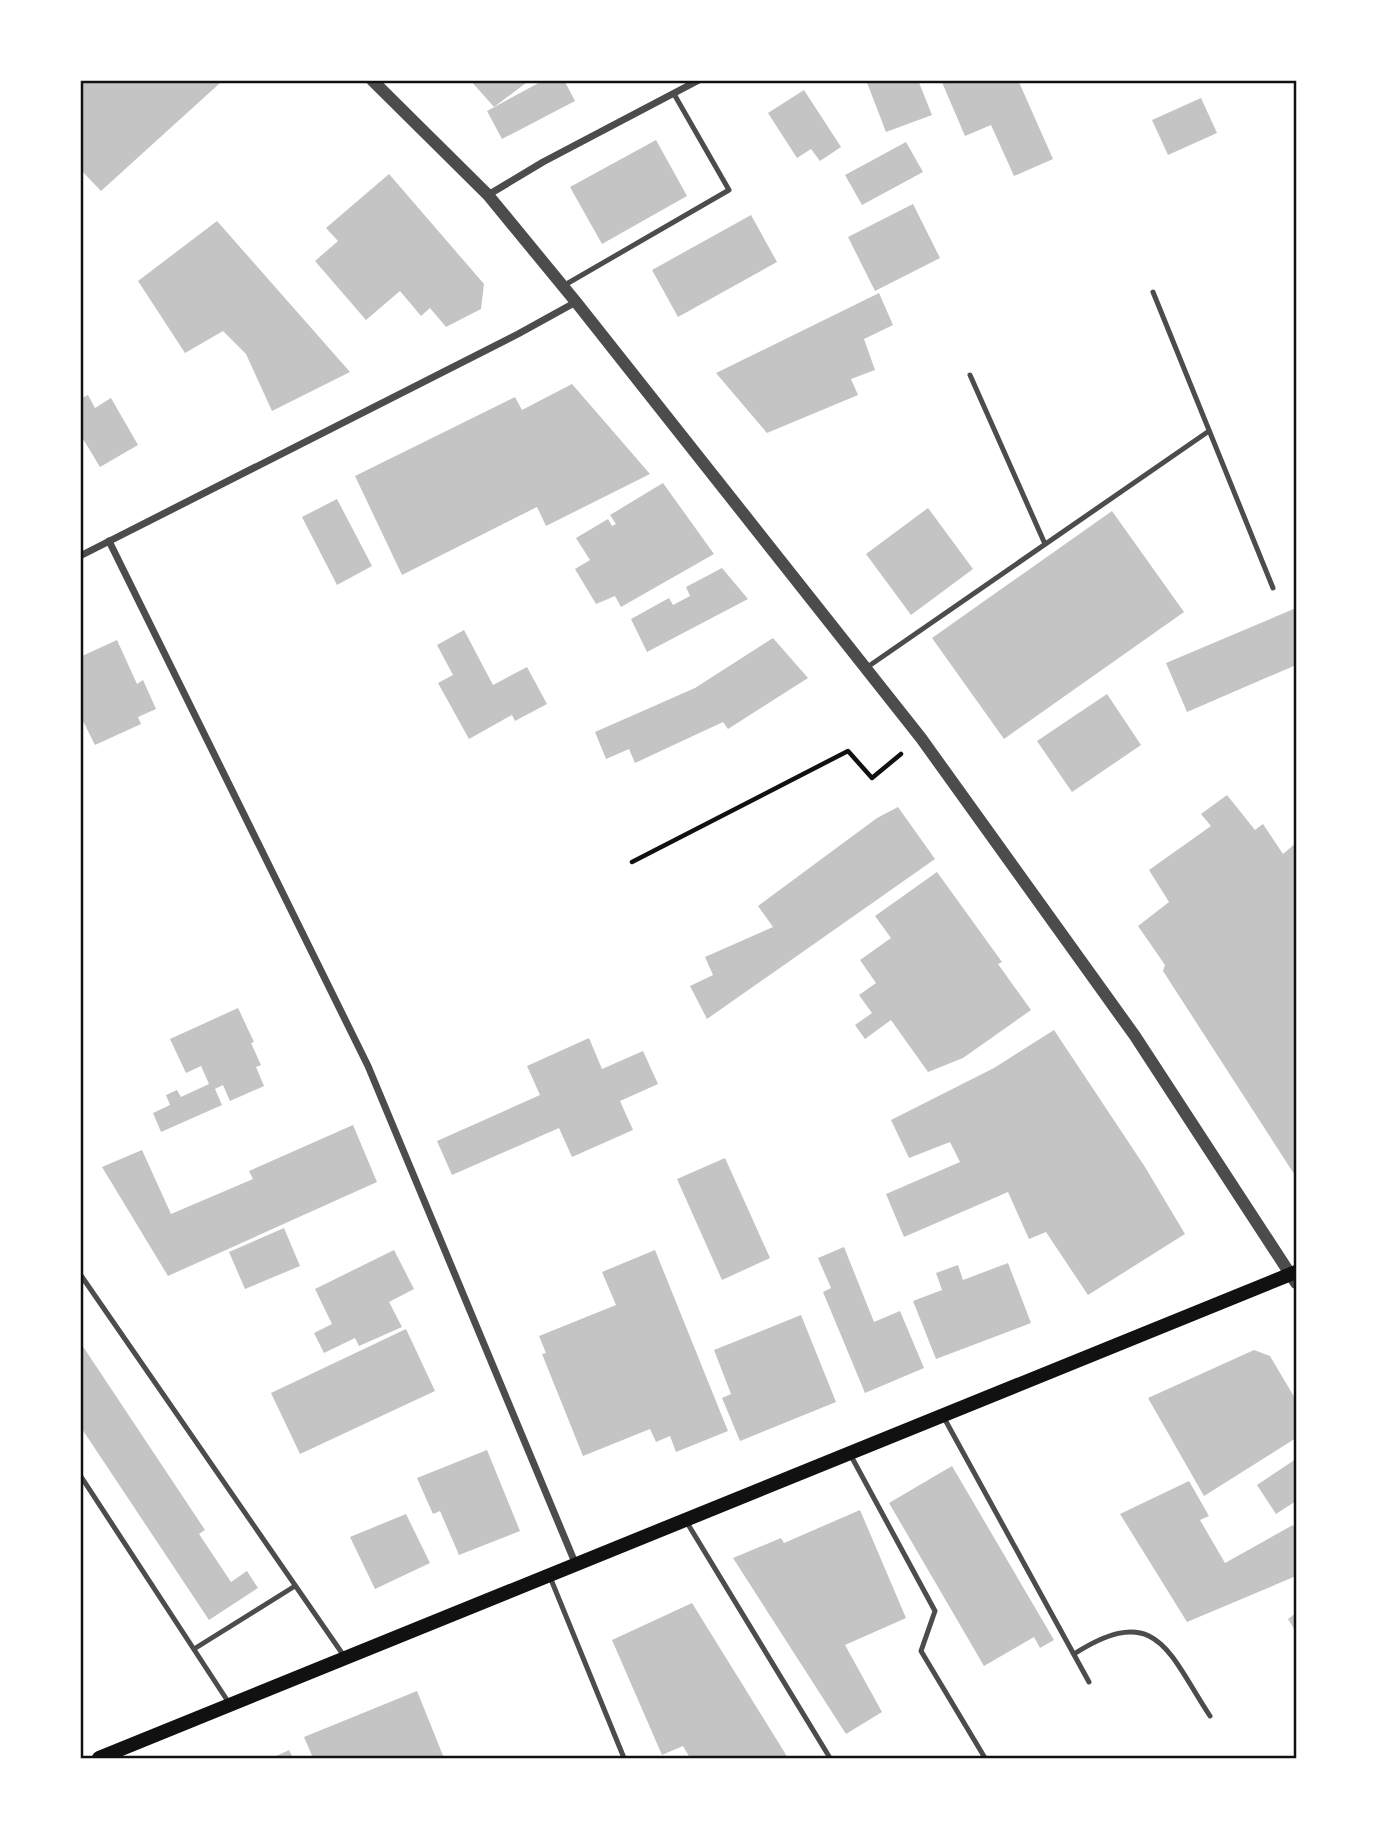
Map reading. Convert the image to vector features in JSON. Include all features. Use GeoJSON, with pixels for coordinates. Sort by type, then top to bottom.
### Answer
{"type":"FeatureCollection","features":[{"type":"Feature","properties":{"kind":"main road"},"geometry":{"type":"LineString","coordinates":[[99,1759],[1295,1276]]}},
{"type":"Feature","properties":{"kind":"street"},"geometry":{"type":"LineString","coordinates":[[372,80],[488,195],[921,738],[1135,1035],[1295,1276]]}},
{"type":"Feature","properties":{"kind":"street"},"geometry":{"type":"LineString","coordinates":[[488,195],[543,162],[699,80]]}},
{"type":"Feature","properties":{"kind":"street"},"geometry":{"type":"LineString","coordinates":[[80,556],[576,302]]}},
{"type":"Feature","properties":{"kind":"street"},"geometry":{"type":"LineString","coordinates":[[108,541],[368,1066],[576,1565]]}},
{"type":"Feature","properties":{"kind":"lane"},"geometry":{"type":"LineString","coordinates":[[563,286],[729,190],[674,94]]}},
{"type":"Feature","properties":{"kind":"lane"},"geometry":{"type":"LineString","coordinates":[[1153,292],[1273,588]]}},
{"type":"Feature","properties":{"kind":"lane"},"geometry":{"type":"LineString","coordinates":[[970,375],[1045,544]]}},
{"type":"Feature","properties":{"kind":"lane"},"geometry":{"type":"LineString","coordinates":[[866,668],[1209,430]]}},
{"type":"Feature","properties":{"kind":"lane"},"geometry":{"type":"LineString","coordinates":[[80,1274],[345,1659]]}},
{"type":"Feature","properties":{"kind":"lane"},"geometry":{"type":"LineString","coordinates":[[943,1416],[1089,1682]]}},
{"type":"Feature","properties":{"kind":"lane"},"geometry":{"type":"LineString","coordinates":[[850,1454],[935,1611],[921,1651],[985,1759]]}},
{"type":"Feature","properties":{"kind":"lane"},"geometry":{"type":"LineString","coordinates":[[80,1475],[231,1705]]}},
{"type":"Feature","properties":{"kind":"lane"},"geometry":{"type":"LineString","coordinates":[[686,1521],[830,1759]]}},
{"type":"Feature","properties":{"kind":"lane"},"geometry":{"type":"LineString","coordinates":[[550,1576],[624,1759]]}},
{"type":"Feature","properties":{"kind":"lane"},"geometry":{"type":"LineString","coordinates":[[194,1649],[295,1586]]}},
{"type":"Feature","properties":{"kind":"lane"},"geometry":{"type":"LineString","coordinates":[[1074,1654],[1093,1642],[1122,1632],[1139,1631],[1154,1637],[1168,1651],[1210,1716]]}},
{"type":"Feature","properties":{"kind":"path"},"geometry":{"type":"LineString","coordinates":[[632,862],[848,751],[872,778],[921,738]]}},
{"type":"Feature","properties":{"kind":"building"},"geometry":{"type":"Polygon","coordinates":[[[80,80],[218,80],[220,83],[101,191],[80,169],[80,80]]]}},
{"type":"Feature","properties":{"kind":"building"},"geometry":{"type":"Polygon","coordinates":[[[470,80],[530,80],[494,107],[470,80]]]}},
{"type":"Feature","properties":{"kind":"building"},"geometry":{"type":"Polygon","coordinates":[[[544,80],[564,80],[575,101],[502,139],[487,111],[544,80]]]}},
{"type":"Feature","properties":{"kind":"building"},"geometry":{"type":"Polygon","coordinates":[[[866,80],[918,80],[932,115],[886,132],[866,80]]]}},
{"type":"Feature","properties":{"kind":"building"},"geometry":{"type":"Polygon","coordinates":[[[941,80],[1018,80],[1053,159],[1014,176],[991,125],[965,136],[941,80]]]}},
{"type":"Feature","properties":{"kind":"building"},"geometry":{"type":"Polygon","coordinates":[[[804,90],[841,147],[820,161],[811,149],[797,158],[768,113],[804,90]]]}},
{"type":"Feature","properties":{"kind":"building"},"geometry":{"type":"Polygon","coordinates":[[[1201,98],[1217,133],[1168,155],[1152,120],[1201,98]]]}},
{"type":"Feature","properties":{"kind":"building"},"geometry":{"type":"Polygon","coordinates":[[[656,140],[687,196],[602,244],[570,187],[656,140]]]}},
{"type":"Feature","properties":{"kind":"building"},"geometry":{"type":"Polygon","coordinates":[[[906,142],[923,172],[862,205],[845,175],[906,142]]]}},
{"type":"Feature","properties":{"kind":"building"},"geometry":{"type":"Polygon","coordinates":[[[389,174],[484,284],[481,309],[446,327],[430,308],[421,316],[400,291],[366,320],[315,261],[338,241],[326,228],[389,174]]]}},
{"type":"Feature","properties":{"kind":"building"},"geometry":{"type":"Polygon","coordinates":[[[913,204],[940,258],[875,291],[848,237],[913,204]]]}},
{"type":"Feature","properties":{"kind":"building"},"geometry":{"type":"Polygon","coordinates":[[[751,215],[777,262],[678,317],[652,270],[751,215]]]}},
{"type":"Feature","properties":{"kind":"building"},"geometry":{"type":"Polygon","coordinates":[[[217,221],[350,372],[272,411],[246,354],[223,331],[185,353],[138,281],[217,221]]]}},
{"type":"Feature","properties":{"kind":"building"},"geometry":{"type":"Polygon","coordinates":[[[879,293],[893,325],[864,339],[875,370],[851,379],[858,395],[767,433],[716,373],[879,293]]]}},
{"type":"Feature","properties":{"kind":"building"},"geometry":{"type":"Polygon","coordinates":[[[572,384],[650,474],[546,526],[537,507],[402,575],[355,476],[515,397],[522,410],[572,384]]]}},
{"type":"Feature","properties":{"kind":"building"},"geometry":{"type":"Polygon","coordinates":[[[88,395],[95,408],[111,398],[138,445],[100,467],[80,434],[80,399],[88,395]]]}},
{"type":"Feature","properties":{"kind":"building"},"geometry":{"type":"Polygon","coordinates":[[[663,483],[714,554],[621,607],[615,596],[596,604],[575,569],[590,560],[576,538],[608,519],[612,526],[616,524],[610,515],[663,483]]]}},
{"type":"Feature","properties":{"kind":"building"},"geometry":{"type":"Polygon","coordinates":[[[337,499],[372,566],[337,585],[302,517],[337,499]]]}},
{"type":"Feature","properties":{"kind":"building"},"geometry":{"type":"Polygon","coordinates":[[[928,508],[973,569],[911,615],[866,554],[928,508]]]}},
{"type":"Feature","properties":{"kind":"building"},"geometry":{"type":"Polygon","coordinates":[[[1112,511],[1184,612],[1004,739],[932,638],[1112,511]]]}},
{"type":"Feature","properties":{"kind":"building"},"geometry":{"type":"Polygon","coordinates":[[[722,568],[748,599],[647,652],[631,619],[669,598],[673,605],[690,596],[686,587],[722,568]]]}},
{"type":"Feature","properties":{"kind":"building"},"geometry":{"type":"Polygon","coordinates":[[[1296,608],[1296,665],[1187,712],[1166,663],[1296,608]]]}},
{"type":"Feature","properties":{"kind":"building"},"geometry":{"type":"Polygon","coordinates":[[[464,630],[493,685],[527,667],[547,704],[515,721],[512,715],[469,739],[438,683],[453,675],[437,645],[464,630]]]}},
{"type":"Feature","properties":{"kind":"building"},"geometry":{"type":"Polygon","coordinates":[[[773,638],[808,678],[728,729],[723,722],[635,763],[629,749],[606,759],[595,732],[695,688],[773,638]]]}},
{"type":"Feature","properties":{"kind":"building"},"geometry":{"type":"Polygon","coordinates":[[[117,640],[137,684],[143,680],[156,709],[138,717],[141,724],[95,745],[80,715],[80,671],[83,670],[80,657],[117,640]]]}},
{"type":"Feature","properties":{"kind":"building"},"geometry":{"type":"Polygon","coordinates":[[[1107,694],[1141,745],[1072,792],[1037,741],[1107,694]]]}},
{"type":"Feature","properties":{"kind":"building"},"geometry":{"type":"Polygon","coordinates":[[[1227,795],[1255,830],[1263,824],[1283,854],[1296,843],[1296,1177],[1163,971],[1165,965],[1138,926],[1169,902],[1149,870],[1211,826],[1201,814],[1227,795]]]}},
{"type":"Feature","properties":{"kind":"building"},"geometry":{"type":"Polygon","coordinates":[[[898,807],[935,859],[707,1019],[690,986],[713,975],[705,957],[773,927],[758,906],[877,818],[898,807]]]}},
{"type":"Feature","properties":{"kind":"building"},"geometry":{"type":"Polygon","coordinates":[[[937,872],[1002,962],[998,964],[1031,1010],[963,1058],[928,1072],[891,1020],[865,1039],[855,1025],[872,1013],[859,995],[876,983],[860,960],[891,938],[875,916],[937,872]]]}},
{"type":"Feature","properties":{"kind":"building"},"geometry":{"type":"Polygon","coordinates":[[[238,1008],[254,1042],[251,1043],[261,1065],[256,1067],[264,1086],[230,1101],[223,1085],[215,1089],[222,1105],[161,1132],[153,1113],[170,1105],[166,1095],[177,1090],[181,1097],[209,1084],[201,1066],[186,1073],[170,1039],[238,1008]]]}},
{"type":"Feature","properties":{"kind":"building"},"geometry":{"type":"Polygon","coordinates":[[[1054,1030],[1145,1167],[1185,1234],[1088,1295],[1046,1232],[1029,1239],[1008,1192],[904,1237],[886,1194],[960,1162],[950,1142],[909,1158],[891,1120],[994,1068],[1054,1030]]]}},
{"type":"Feature","properties":{"kind":"building"},"geometry":{"type":"Polygon","coordinates":[[[589,1038],[602,1069],[643,1051],[658,1084],[620,1101],[633,1130],[572,1157],[559,1128],[452,1175],[437,1141],[540,1095],[527,1066],[589,1038]]]}},
{"type":"Feature","properties":{"kind":"building"},"geometry":{"type":"Polygon","coordinates":[[[353,1125],[377,1182],[168,1276],[102,1167],[142,1150],[171,1214],[253,1179],[249,1171],[353,1125]]]}},
{"type":"Feature","properties":{"kind":"building"},"geometry":{"type":"Polygon","coordinates":[[[725,1158],[770,1258],[722,1280],[677,1179],[725,1158]]]}},
{"type":"Feature","properties":{"kind":"building"},"geometry":{"type":"Polygon","coordinates":[[[284,1228],[300,1266],[245,1289],[229,1252],[284,1228]]]}},
{"type":"Feature","properties":{"kind":"building"},"geometry":{"type":"Polygon","coordinates":[[[844,1247],[874,1322],[900,1311],[924,1368],[865,1393],[823,1292],[831,1288],[818,1258],[844,1247]]]}},
{"type":"Feature","properties":{"kind":"building"},"geometry":{"type":"Polygon","coordinates":[[[394,1250],[414,1289],[389,1302],[402,1327],[359,1346],[355,1338],[324,1353],[314,1333],[332,1324],[315,1289],[394,1250]]]}},
{"type":"Feature","properties":{"kind":"building"},"geometry":{"type":"Polygon","coordinates":[[[655,1250],[728,1431],[676,1452],[670,1436],[656,1442],[650,1429],[583,1456],[542,1354],[546,1353],[539,1336],[616,1305],[602,1272],[655,1250]]]}},
{"type":"Feature","properties":{"kind":"building"},"geometry":{"type":"Polygon","coordinates":[[[1008,1263],[1031,1323],[936,1359],[913,1301],[942,1290],[936,1273],[958,1265],[963,1280],[1008,1263]]]}},
{"type":"Feature","properties":{"kind":"building"},"geometry":{"type":"Polygon","coordinates":[[[801,1315],[836,1402],[740,1441],[722,1398],[731,1394],[714,1350],[801,1315]]]}},
{"type":"Feature","properties":{"kind":"building"},"geometry":{"type":"Polygon","coordinates":[[[406,1329],[435,1391],[300,1454],[271,1393],[406,1329]]]}},
{"type":"Feature","properties":{"kind":"building"},"geometry":{"type":"Polygon","coordinates":[[[80,1342],[205,1530],[199,1534],[231,1582],[247,1571],[258,1588],[209,1620],[80,1426],[80,1342]]]}},
{"type":"Feature","properties":{"kind":"building"},"geometry":{"type":"Polygon","coordinates":[[[1254,1350],[1270,1356],[1296,1400],[1296,1438],[1204,1496],[1148,1398],[1254,1350]]]}},
{"type":"Feature","properties":{"kind":"building"},"geometry":{"type":"Polygon","coordinates":[[[487,1450],[520,1531],[459,1555],[440,1511],[433,1514],[417,1478],[487,1450]]]}},
{"type":"Feature","properties":{"kind":"building"},"geometry":{"type":"Polygon","coordinates":[[[1296,1459],[1296,1501],[1276,1514],[1257,1485],[1296,1459]]]}},
{"type":"Feature","properties":{"kind":"building"},"geometry":{"type":"Polygon","coordinates":[[[952,1466],[1054,1640],[1040,1648],[1034,1637],[984,1666],[889,1503],[952,1466]]]}},
{"type":"Feature","properties":{"kind":"building"},"geometry":{"type":"Polygon","coordinates":[[[1189,1481],[1209,1516],[1200,1520],[1225,1563],[1293,1525],[1296,1531],[1296,1576],[1187,1622],[1120,1514],[1189,1481]]]}},
{"type":"Feature","properties":{"kind":"building"},"geometry":{"type":"Polygon","coordinates":[[[860,1510],[906,1618],[845,1645],[882,1712],[846,1734],[733,1558],[781,1538],[784,1543],[860,1510]]]}},
{"type":"Feature","properties":{"kind":"building"},"geometry":{"type":"Polygon","coordinates":[[[406,1514],[430,1563],[375,1589],[350,1537],[406,1514]]]}},
{"type":"Feature","properties":{"kind":"building"},"geometry":{"type":"Polygon","coordinates":[[[692,1603],[788,1758],[690,1758],[683,1746],[662,1755],[612,1640],[692,1603]]]}},
{"type":"Feature","properties":{"kind":"building"},"geometry":{"type":"Polygon","coordinates":[[[1296,1613],[1296,1632],[1288,1619],[1296,1613]]]}},
{"type":"Feature","properties":{"kind":"building"},"geometry":{"type":"Polygon","coordinates":[[[417,1691],[444,1758],[313,1758],[304,1737],[417,1691]]]}},
{"type":"Feature","properties":{"kind":"building"},"geometry":{"type":"Polygon","coordinates":[[[289,1750],[293,1758],[272,1758],[289,1750]]]}}]}
